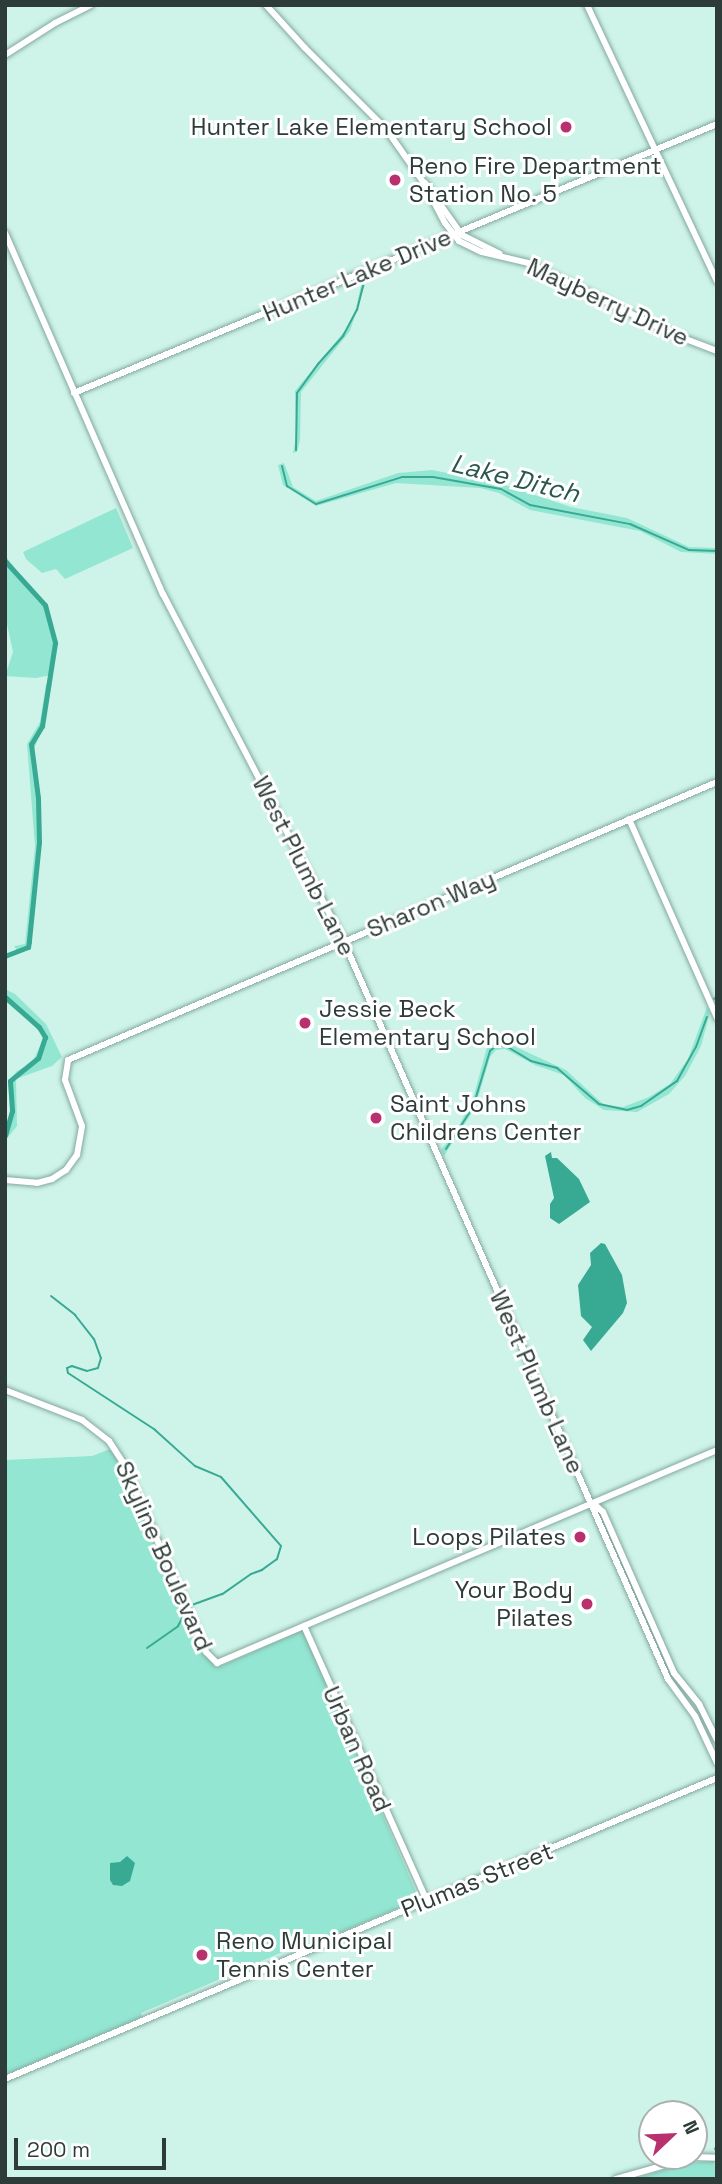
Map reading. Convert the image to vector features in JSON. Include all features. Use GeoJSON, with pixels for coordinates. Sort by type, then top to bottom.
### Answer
{"type":"FeatureCollection","features":[{"type":"Feature","properties":{"kind":"main road"},"geometry":{"type":"LineString","coordinates":[[5,55],[55,23],[91,5]]}},
{"type":"Feature","properties":{"kind":"main road","name":"Mayberry Drive"},"geometry":{"type":"LineString","coordinates":[[266,5],[305,48],[380,121],[455,233],[474,250],[492,255],[500,254]]}},
{"type":"Feature","properties":{"kind":"main road"},"geometry":{"type":"LineString","coordinates":[[587,5],[717,282]]}},
{"type":"Feature","properties":{"kind":"main road","name":"Hunter Lake Drive"},"geometry":{"type":"LineString","coordinates":[[74,393],[717,124]]}},
{"type":"Feature","properties":{"kind":"main road"},"geometry":{"type":"LineString","coordinates":[[475,224],[471,233],[478,244]]}},
{"type":"Feature","properties":{"kind":"main road","name":"West Plumb Lane"},"geometry":{"type":"LineString","coordinates":[[5,233],[163,594],[344,942],[548,1413],[593,1503],[598,1524],[668,1679],[695,1716],[717,1763]]}},
{"type":"Feature","properties":{"kind":"main road","name":"Mayberry Drive"},"geometry":{"type":"LineString","coordinates":[[455,233],[500,254],[537,266],[678,337],[717,351]]}},
{"type":"Feature","properties":{"kind":"main road","name":"Sharon Way"},"geometry":{"type":"LineString","coordinates":[[5,1180],[37,1183],[59,1175],[77,1155],[82,1133],[80,1118],[65,1080],[68,1060],[717,782]]}},
{"type":"Feature","properties":{"kind":"main road"},"geometry":{"type":"LineString","coordinates":[[629,820],[717,1018]]}},
{"type":"Feature","properties":{"kind":"main road","name":"Skyline Boulevard"},"geometry":{"type":"LineString","coordinates":[[5,1391],[82,1420],[109,1441],[124,1464],[206,1652],[214,1662],[223,1662],[304,1626]]}},
{"type":"Feature","properties":{"kind":"main road"},"geometry":{"type":"LineString","coordinates":[[304,1626],[717,1450]]}},
{"type":"Feature","properties":{"kind":"main road","name":"West Plumb Lane"},"geometry":{"type":"LineString","coordinates":[[593,1503],[603,1512],[674,1673],[699,1704],[717,1740]]}},
{"type":"Feature","properties":{"kind":"main road","name":"Urban Road"},"geometry":{"type":"LineString","coordinates":[[304,1626],[427,1901]]}},
{"type":"Feature","properties":{"kind":"main road","name":"Plumas Street"},"geometry":{"type":"LineString","coordinates":[[5,2079],[717,1778]]}},
{"type":"Feature","properties":{"kind":"main road","name":"Urban Road"},"geometry":{"type":"LineString","coordinates":[[412,1871],[418,1891],[418,1905]]}},
{"type":"Feature","properties":{"kind":"main road"},"geometry":{"type":"LineString","coordinates":[[616,2179],[694,2157],[717,2158]]}},
{"type":"Feature","properties":{"kind":"shaded area"},"geometry":{"type":"Polygon","coordinates":[[[362,281],[365,285],[350,331],[301,392],[300,440],[297,452],[293,453],[296,438],[295,391],[347,328],[356,308],[362,281]]]}},
{"type":"Feature","properties":{"kind":"shaded area"},"geometry":{"type":"Polygon","coordinates":[[[284,463],[293,487],[316,501],[398,473],[432,470],[499,483],[571,507],[627,518],[689,547],[717,548],[717,554],[681,552],[640,531],[530,510],[499,493],[480,488],[396,483],[316,506],[283,485],[278,465],[284,463]]]}},
{"type":"Feature","properties":{"kind":"shaded area"},"geometry":{"type":"Polygon","coordinates":[[[116,508],[133,548],[65,579],[56,569],[42,573],[26,559],[23,552],[116,508]]]}},
{"type":"Feature","properties":{"kind":"shaded area"},"geometry":{"type":"Polygon","coordinates":[[[5,555],[22,578],[48,605],[57,643],[51,675],[36,678],[5,676],[13,652],[5,615],[5,555]]]}},
{"type":"Feature","properties":{"kind":"shaded area"},"geometry":{"type":"Polygon","coordinates":[[[52,682],[43,727],[33,751],[40,829],[30,950],[17,951],[14,946],[25,944],[35,846],[27,744],[40,722],[46,684],[52,682]]]}},
{"type":"Feature","properties":{"kind":"shaded area"},"geometry":{"type":"Polygon","coordinates":[[[5,989],[15,994],[46,1024],[62,1057],[52,1066],[16,1079],[17,1126],[5,1141],[10,1110],[8,1082],[17,1071],[32,1063],[44,1037],[18,1008],[5,1000],[5,989]]]}},
{"type":"Feature","properties":{"kind":"shaded area"},"geometry":{"type":"Polygon","coordinates":[[[707,1007],[710,1013],[701,1046],[685,1076],[669,1094],[637,1112],[604,1110],[585,1098],[564,1075],[535,1065],[505,1049],[496,1050],[490,1057],[475,1108],[444,1156],[441,1150],[458,1128],[474,1095],[487,1047],[503,1041],[566,1070],[604,1105],[623,1107],[649,1097],[670,1084],[688,1059],[707,1007]]]}},
{"type":"Feature","properties":{"kind":"shaded area"},"geometry":{"type":"Polygon","coordinates":[[[551,1152],[552,1158],[557,1158],[579,1179],[590,1202],[559,1224],[550,1218],[550,1204],[554,1198],[545,1156],[551,1152]]]}},
{"type":"Feature","properties":{"kind":"shaded area"},"geometry":{"type":"Polygon","coordinates":[[[601,1243],[605,1244],[622,1275],[627,1303],[623,1313],[591,1351],[583,1340],[592,1327],[581,1316],[578,1285],[591,1265],[590,1253],[601,1243]]]}},
{"type":"Feature","properties":{"kind":"shaded area"},"geometry":{"type":"Polygon","coordinates":[[[110,1449],[125,1472],[206,1656],[214,1664],[221,1666],[303,1630],[419,1899],[302,1949],[294,1947],[141,2013],[142,2017],[5,2075],[5,1460],[92,1456],[110,1449]]]}},
{"type":"Feature","properties":{"kind":"shaded area"},"geometry":{"type":"Polygon","coordinates":[[[127,1856],[135,1863],[130,1881],[122,1886],[113,1885],[110,1880],[110,1863],[120,1862],[127,1856]]]}},
{"type":"Feature","properties":{"kind":"shaded area"},"geometry":{"type":"Polygon","coordinates":[[[708,2161],[714,2161],[717,2179],[635,2179],[663,2170],[708,2170],[708,2161]]]}},
{"type":"Feature","properties":{"kind":"waterway","name":"Lake Ditch"},"geometry":{"type":"LineString","coordinates":[[296,450],[297,393],[343,336],[357,310],[363,286]]}},
{"type":"Feature","properties":{"kind":"waterway","name":"Lake Ditch"},"geometry":{"type":"LineString","coordinates":[[282,466],[287,486],[316,504],[402,477],[433,477],[501,489],[530,505],[630,524],[689,550],[717,551]]}},
{"type":"Feature","properties":{"kind":"waterway"},"geometry":{"type":"LineString","coordinates":[[5,561],[45,605],[55,643],[42,726],[31,744],[38,798],[39,842],[29,941],[28,947],[5,956]]}},
{"type":"Feature","properties":{"kind":"waterway","name":"Lake Ditch"},"geometry":{"type":"LineString","coordinates":[[714,999],[717,996]]}},
{"type":"Feature","properties":{"kind":"waterway"},"geometry":{"type":"LineString","coordinates":[[5,997],[39,1027],[45,1037],[38,1058],[10,1081],[12,1111],[5,1135]]}},
{"type":"Feature","properties":{"kind":"waterway","name":"Lake Ditch"},"geometry":{"type":"LineString","coordinates":[[446,1149],[473,1107],[490,1051],[497,1045],[506,1046],[531,1061],[557,1068],[599,1104],[627,1110],[641,1106],[677,1081],[696,1047],[707,1017]]}},
{"type":"Feature","properties":{"kind":"waterway"},"geometry":{"type":"LineString","coordinates":[[51,1296],[75,1315],[94,1339],[101,1358],[98,1368],[87,1371],[72,1366],[67,1368],[68,1373],[154,1429],[195,1466],[221,1477],[281,1546],[277,1559],[262,1570],[251,1574],[222,1594],[189,1606]]}},
{"type":"Feature","properties":{"kind":"waterway"},"geometry":{"type":"LineString","coordinates":[[147,1648],[178,1626],[186,1611]]}},
{"type":"Feature","properties":{"kind":"waterway"},"geometry":{"type":"LineString","coordinates":[[715,2149],[717,2145]]}},
{"type":"Feature","properties":{"kind":"place","name":"Hunter Lake Elementary School"},"geometry":{"type":"Point","coordinates":[566,127]}},
{"type":"Feature","properties":{"kind":"place","name":"Reno Fire Department Station No. 5"},"geometry":{"type":"Point","coordinates":[395,180]}},
{"type":"Feature","properties":{"kind":"place","name":"Jessie Beck Elementary School"},"geometry":{"type":"Point","coordinates":[305,1023]}},
{"type":"Feature","properties":{"kind":"place","name":"Saint Johns Childrens Center"},"geometry":{"type":"Point","coordinates":[376,1118]}},
{"type":"Feature","properties":{"kind":"place","name":"Loops Pilates"},"geometry":{"type":"Point","coordinates":[580,1537]}},
{"type":"Feature","properties":{"kind":"place","name":"Your Body Pilates"},"geometry":{"type":"Point","coordinates":[587,1604]}},
{"type":"Feature","properties":{"kind":"place","name":"Reno Municipal Tennis Center"},"geometry":{"type":"Point","coordinates":[202,1955]}}]}
